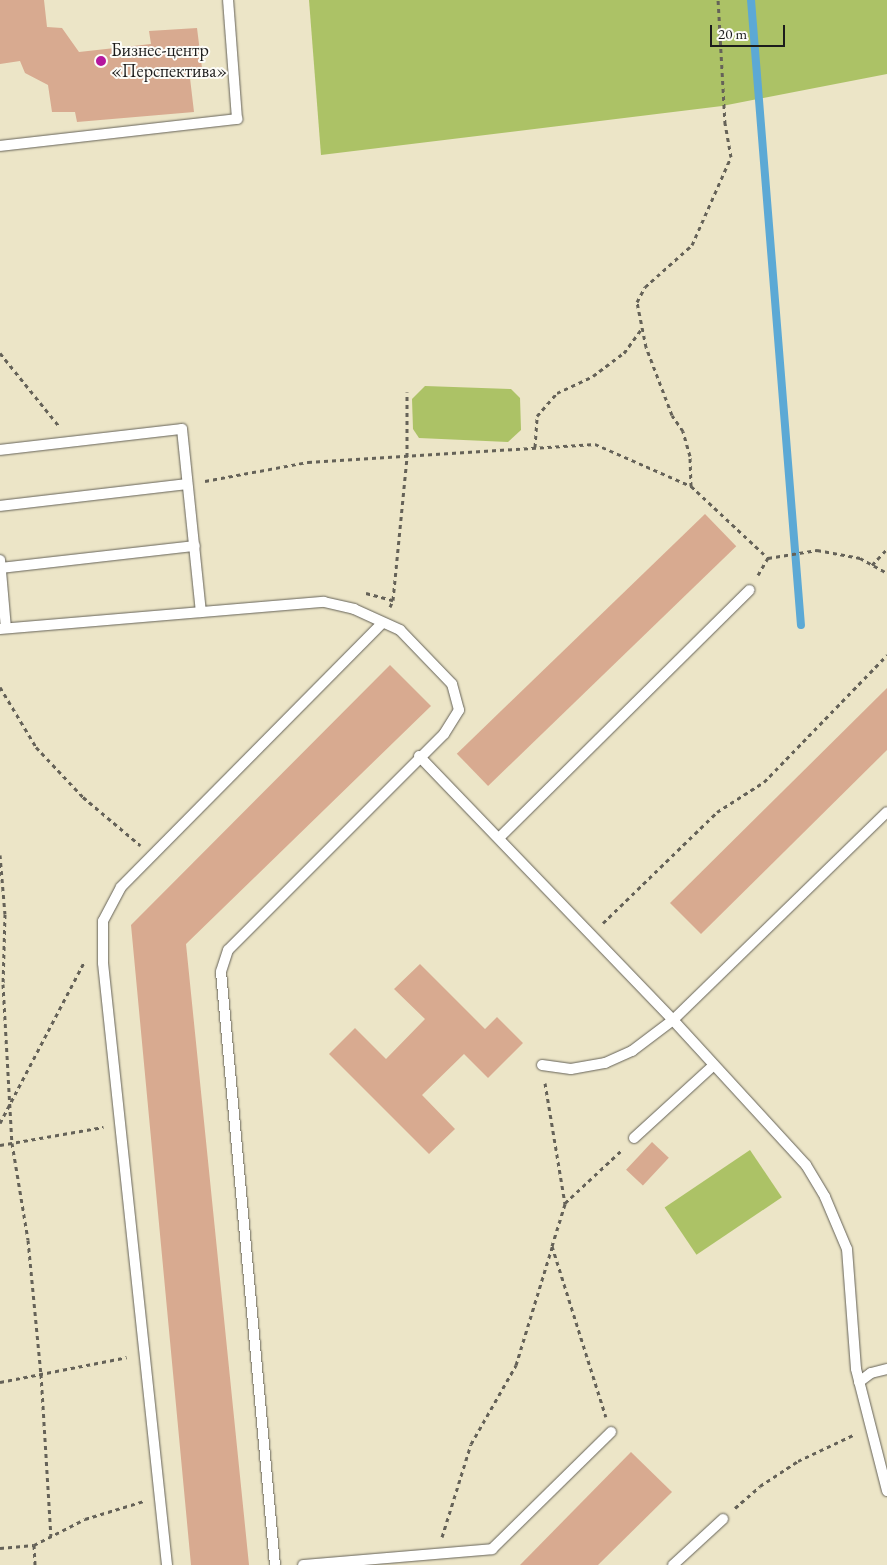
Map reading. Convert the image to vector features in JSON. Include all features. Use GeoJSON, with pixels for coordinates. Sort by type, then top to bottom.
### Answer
{"type":"FeatureCollection","features":[{"type":"Feature","properties":{"kind":"lane"},"geometry":{"type":"LineString","coordinates":[[0,146],[237,119],[228,0]]}},
{"type":"Feature","properties":{"kind":"lane"},"geometry":{"type":"LineString","coordinates":[[0,450],[182,429],[192,483],[201,612]]}},
{"type":"Feature","properties":{"kind":"lane"},"geometry":{"type":"LineString","coordinates":[[0,506],[192,483]]}},
{"type":"Feature","properties":{"kind":"lane"},"geometry":{"type":"LineString","coordinates":[[1,568],[195,546]]}},
{"type":"Feature","properties":{"kind":"lane"},"geometry":{"type":"LineString","coordinates":[[0,560],[3,628],[324,602],[354,609],[381,624],[400,630],[452,684],[459,710],[444,734],[419,756],[228,950],[221,972],[275,1565]]}},
{"type":"Feature","properties":{"kind":"lane"},"geometry":{"type":"LineString","coordinates":[[500,836],[750,590]]}},
{"type":"Feature","properties":{"kind":"lane"},"geometry":{"type":"LineString","coordinates":[[167,1565],[102,963],[103,921],[121,887],[381,624]]}},
{"type":"Feature","properties":{"kind":"lane"},"geometry":{"type":"LineString","coordinates":[[419,756],[500,836],[806,1165],[825,1197],[847,1249],[859,1382],[869,1427],[887,1491]]}},
{"type":"Feature","properties":{"kind":"lane"},"geometry":{"type":"LineString","coordinates":[[542,1065],[571,1069],[605,1063],[632,1050],[673,1020],[887,812]]}},
{"type":"Feature","properties":{"kind":"lane"},"geometry":{"type":"LineString","coordinates":[[634,1138],[714,1065]]}},
{"type":"Feature","properties":{"kind":"lane"},"geometry":{"type":"LineString","coordinates":[[859,1382],[871,1373],[887,1369]]}},
{"type":"Feature","properties":{"kind":"lane"},"geometry":{"type":"LineString","coordinates":[[303,1565],[492,1549],[610,1432]]}},
{"type":"Feature","properties":{"kind":"lane"},"geometry":{"type":"LineString","coordinates":[[673,1565],[723,1519]]}},
{"type":"Feature","properties":{"kind":"path"},"geometry":{"type":"LineString","coordinates":[[691,486],[690,456],[683,431],[672,415],[642,328],[637,302],[645,287],[692,245],[731,157],[725,124],[718,0]]}},
{"type":"Feature","properties":{"kind":"path"},"geometry":{"type":"LineString","coordinates":[[535,447],[537,416],[552,398],[624,353],[642,328]]}},
{"type":"Feature","properties":{"kind":"path"},"geometry":{"type":"LineString","coordinates":[[0,353],[72,442]]}},
{"type":"Feature","properties":{"kind":"path"},"geometry":{"type":"LineString","coordinates":[[381,624],[393,600],[407,456],[407,392]]}},
{"type":"Feature","properties":{"kind":"path"},"geometry":{"type":"LineString","coordinates":[[192,483],[308,462],[594,444],[691,486],[739,528],[768,558],[810,550],[860,558],[887,573]]}},
{"type":"Feature","properties":{"kind":"path"},"geometry":{"type":"LineString","coordinates":[[872,565],[887,549]]}},
{"type":"Feature","properties":{"kind":"path"},"geometry":{"type":"LineString","coordinates":[[592,934],[717,812],[764,782],[887,655]]}},
{"type":"Feature","properties":{"kind":"path"},"geometry":{"type":"LineString","coordinates":[[0,687],[36,747],[83,797],[152,855]]}},
{"type":"Feature","properties":{"kind":"path"},"geometry":{"type":"LineString","coordinates":[[0,855],[6,914],[3,984],[12,1143],[28,1240],[42,1374],[52,1536]]}},
{"type":"Feature","properties":{"kind":"path"},"geometry":{"type":"LineString","coordinates":[[0,1123],[92,948],[103,939]]}},
{"type":"Feature","properties":{"kind":"path"},"geometry":{"type":"LineString","coordinates":[[436,1554],[471,1444],[516,1365],[565,1204],[542,1065]]}},
{"type":"Feature","properties":{"kind":"path"},"geometry":{"type":"LineString","coordinates":[[0,1145],[105,1127]]}},
{"type":"Feature","properties":{"kind":"path"},"geometry":{"type":"LineString","coordinates":[[565,1204],[634,1138]]}},
{"type":"Feature","properties":{"kind":"path"},"geometry":{"type":"LineString","coordinates":[[552,1246],[610,1432]]}},
{"type":"Feature","properties":{"kind":"path"},"geometry":{"type":"LineString","coordinates":[[0,1382],[144,1354]]}},
{"type":"Feature","properties":{"kind":"path"},"geometry":{"type":"LineString","coordinates":[[723,1519],[760,1486],[798,1461],[869,1427]]}},
{"type":"Feature","properties":{"kind":"path"},"geometry":{"type":"LineString","coordinates":[[0,1548],[34,1545],[86,1518],[126,1504],[160,1499]]}},
{"type":"Feature","properties":{"kind":"path"},"geometry":{"type":"LineString","coordinates":[[34,1545],[35,1565]]}},
{"type":"Feature","properties":{"kind":"green space"},"geometry":{"type":"Polygon","coordinates":[[[309,0],[887,0],[887,74],[722,106],[321,155],[309,0]]]}},
{"type":"Feature","properties":{"kind":"green space"},"geometry":{"type":"Polygon","coordinates":[[[425,386],[511,389],[520,398],[521,430],[508,442],[419,438],[413,429],[412,399],[425,386]]]}},
{"type":"Feature","properties":{"kind":"green space"},"geometry":{"type":"Polygon","coordinates":[[[750,1150],[782,1197],[696,1255],[665,1208],[750,1150]]]}},
{"type":"Feature","properties":{"kind":"building","name":"Бизнес-центр «Перспектива»"},"geometry":{"type":"Polygon","coordinates":[[[0,0],[44,0],[47,27],[62,28],[79,52],[151,44],[149,31],[197,28],[203,76],[190,78],[194,112],[77,122],[75,112],[52,112],[48,85],[25,73],[20,61],[0,64],[0,0]]]}},
{"type":"Feature","properties":{"kind":"building"},"geometry":{"type":"Polygon","coordinates":[[[705,514],[736,546],[488,786],[457,754],[705,514]]]}},
{"type":"Feature","properties":{"kind":"building"},"geometry":{"type":"Polygon","coordinates":[[[390,665],[431,706],[186,944],[249,1565],[191,1565],[131,925],[390,665]]]}},
{"type":"Feature","properties":{"kind":"building"},"geometry":{"type":"Polygon","coordinates":[[[887,688],[887,750],[701,934],[670,903],[887,688]]]}},
{"type":"Feature","properties":{"kind":"building"},"geometry":{"type":"Polygon","coordinates":[[[420,964],[485,1029],[497,1017],[523,1043],[488,1078],[464,1054],[422,1095],[455,1129],[429,1154],[329,1054],[355,1028],[386,1059],[425,1019],[394,989],[420,964]]]}},
{"type":"Feature","properties":{"kind":"building"},"geometry":{"type":"Polygon","coordinates":[[[652,1142],[669,1158],[643,1185],[626,1170],[652,1142]]]}},
{"type":"Feature","properties":{"kind":"building"},"geometry":{"type":"Polygon","coordinates":[[[631,1452],[672,1492],[598,1565],[520,1565],[631,1452]]]}},
{"type":"Feature","properties":{"kind":"waterway"},"geometry":{"type":"LineString","coordinates":[[751,0],[801,625]]}},
{"type":"Feature","properties":{"kind":"place","name":"Бизнес-центр «Перспектива»"},"geometry":{"type":"Point","coordinates":[101,61]}}]}
